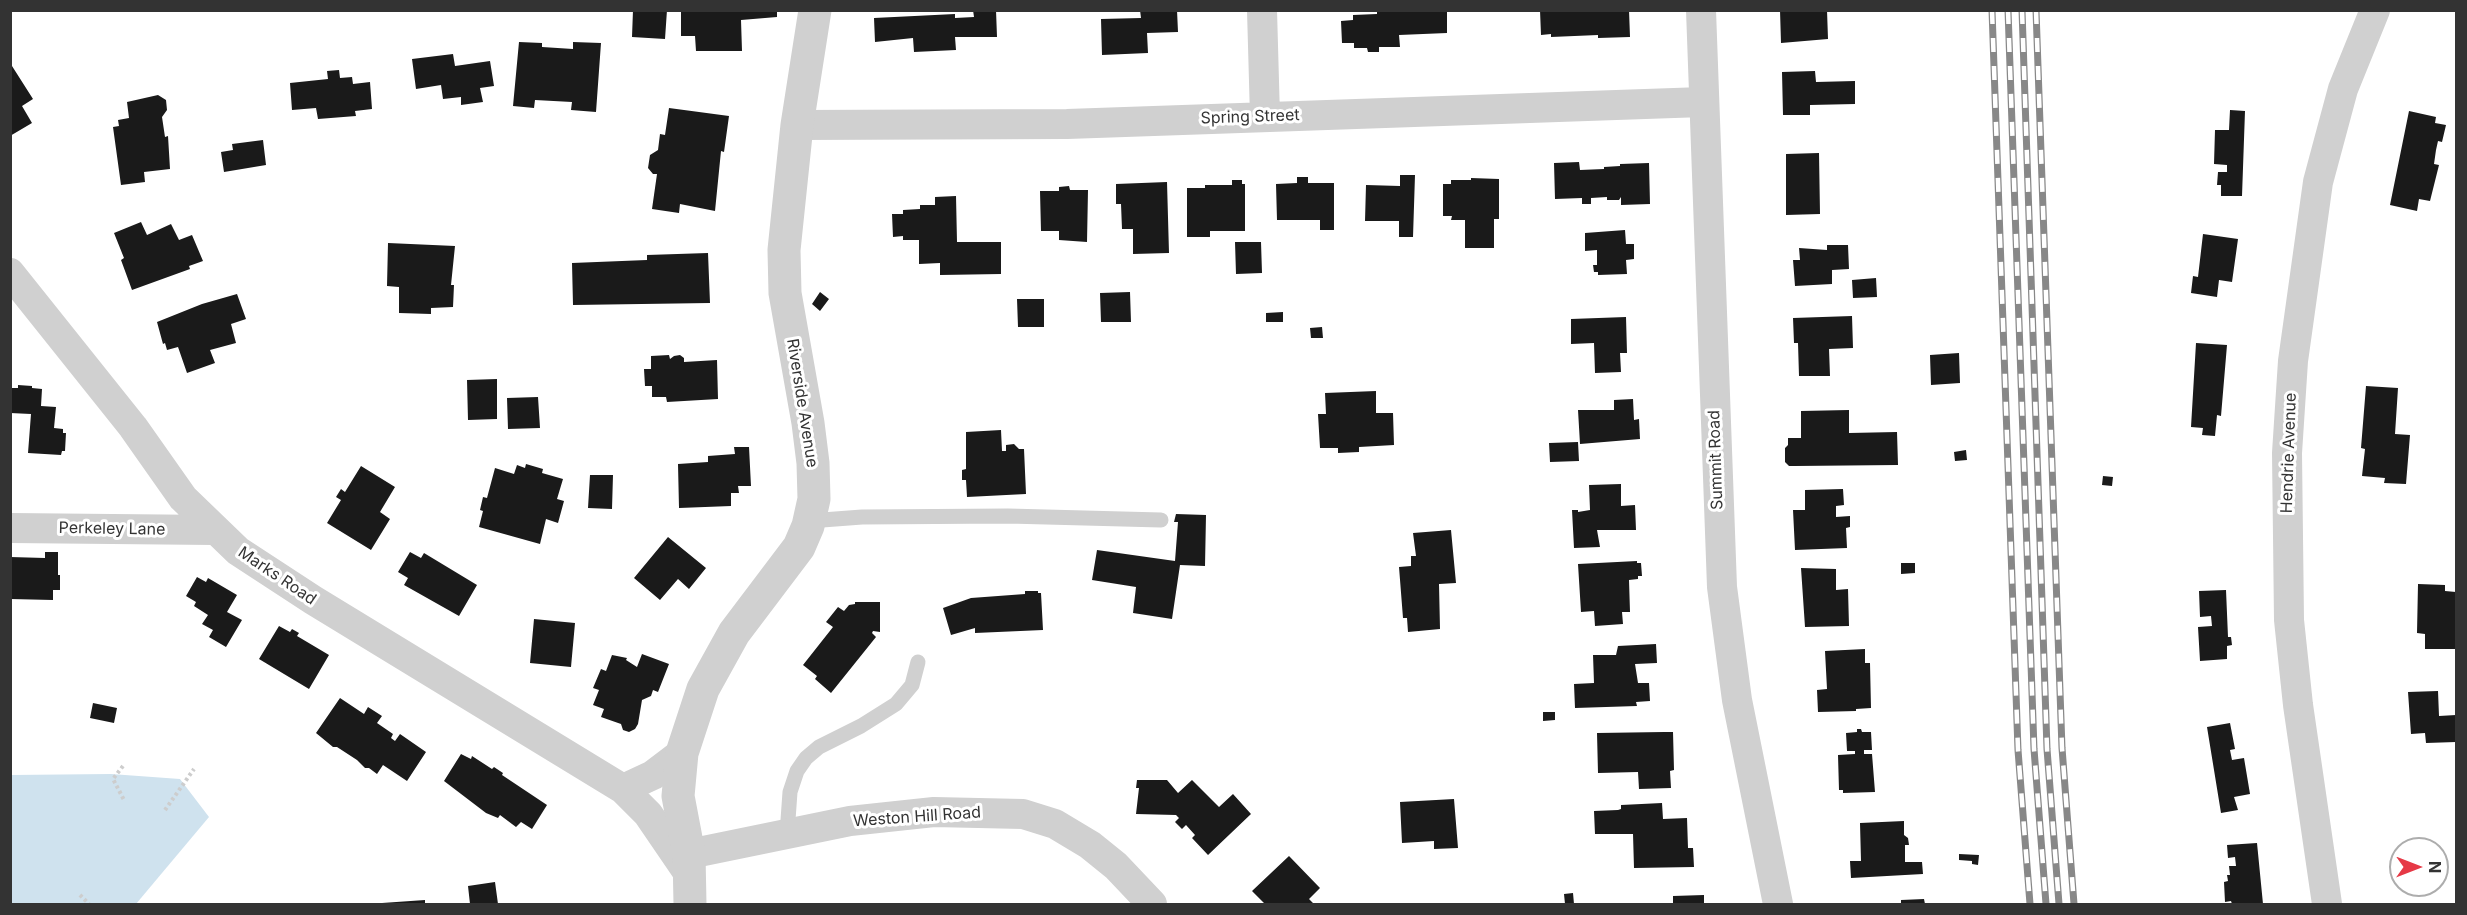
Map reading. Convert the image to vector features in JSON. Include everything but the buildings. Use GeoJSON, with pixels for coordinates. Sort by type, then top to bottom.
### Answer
{"type":"FeatureCollection","features":[{"type":"Feature","properties":{"kind":"street","name":"Riverside Avenue"},"geometry":{"type":"LineString","coordinates":[[689,878],[678,796],[682,753],[703,689],[734,633],[799,547],[814,499],[813,463],[785,293],[787,206],[796,125],[814,10]]}},
{"type":"Feature","properties":{"kind":"street"},"geometry":{"type":"LineString","coordinates":[[1262,10],[1265,117]]}},
{"type":"Feature","properties":{"kind":"street","name":"Summit Road"},"geometry":{"type":"LineString","coordinates":[[1701,10],[1717,512],[1724,612],[1737,700],[1778,904]]}},
{"type":"Feature","properties":{"kind":"street","name":"Hendrie Avenue"},"geometry":{"type":"LineString","coordinates":[[2327,904],[2298,705],[2289,620],[2286,547],[2288,442],[2293,361],[2318,182],[2343,89],[2374,10]]}},
{"type":"Feature","properties":{"kind":"street","name":"Spring Street"},"geometry":{"type":"LineString","coordinates":[[796,125],[1066,123],[1703,102]]}},
{"type":"Feature","properties":{"kind":"street","name":"Marks Road"},"geometry":{"type":"LineString","coordinates":[[10,273],[133,427],[183,498],[214,530],[238,551],[313,600],[623,789],[648,814],[689,878]]}},
{"type":"Feature","properties":{"kind":"street","name":"Perkeley Lane"},"geometry":{"type":"LineString","coordinates":[[10,528],[214,530]]}},
{"type":"Feature","properties":{"kind":"street"},"geometry":{"type":"LineString","coordinates":[[623,789],[653,775],[682,753]]}},
{"type":"Feature","properties":{"kind":"street","name":"Weston Hill Road"},"geometry":{"type":"LineString","coordinates":[[689,878],[787,834],[849,821],[934,812],[1023,814],[1055,824],[1090,845],[1116,867],[1152,904]]}},
{"type":"Feature","properties":{"kind":"lane"},"geometry":{"type":"LineString","coordinates":[[809,521],[862,517],[1008,516],[1161,520]]}},
{"type":"Feature","properties":{"kind":"lane"},"geometry":{"type":"LineString","coordinates":[[787,834],[790,792],[796,771],[819,747],[861,726],[896,704],[912,685],[918,662]]}},
{"type":"Feature","properties":{"kind":"path"},"geometry":{"type":"LineString","coordinates":[[123,766],[113,779],[124,800]]}},
{"type":"Feature","properties":{"kind":"path"},"geometry":{"type":"LineString","coordinates":[[165,810],[194,769]]}},
{"type":"Feature","properties":{"kind":"path"},"geometry":{"type":"LineString","coordinates":[[80,895],[89,904]]}},
{"type":"Feature","properties":{"kind":"water"},"geometry":{"type":"Polygon","coordinates":[[[111,774],[180,779],[209,817],[136,904],[11,904],[11,775],[111,774]]]}},
{"type":"Feature","properties":{"kind":"railway"},"geometry":{"type":"LineString","coordinates":[[1992,10],[2018,750],[2030,904]]}},
{"type":"Feature","properties":{"kind":"railway"},"geometry":{"type":"LineString","coordinates":[[2008,10],[2034,749],[2046,904]]}},
{"type":"Feature","properties":{"kind":"railway"},"geometry":{"type":"LineString","coordinates":[[2022,10],[2047,749],[2059,904]]}},
{"type":"Feature","properties":{"kind":"railway"},"geometry":{"type":"LineString","coordinates":[[2036,10],[2062,748],[2074,904]]}}]}
